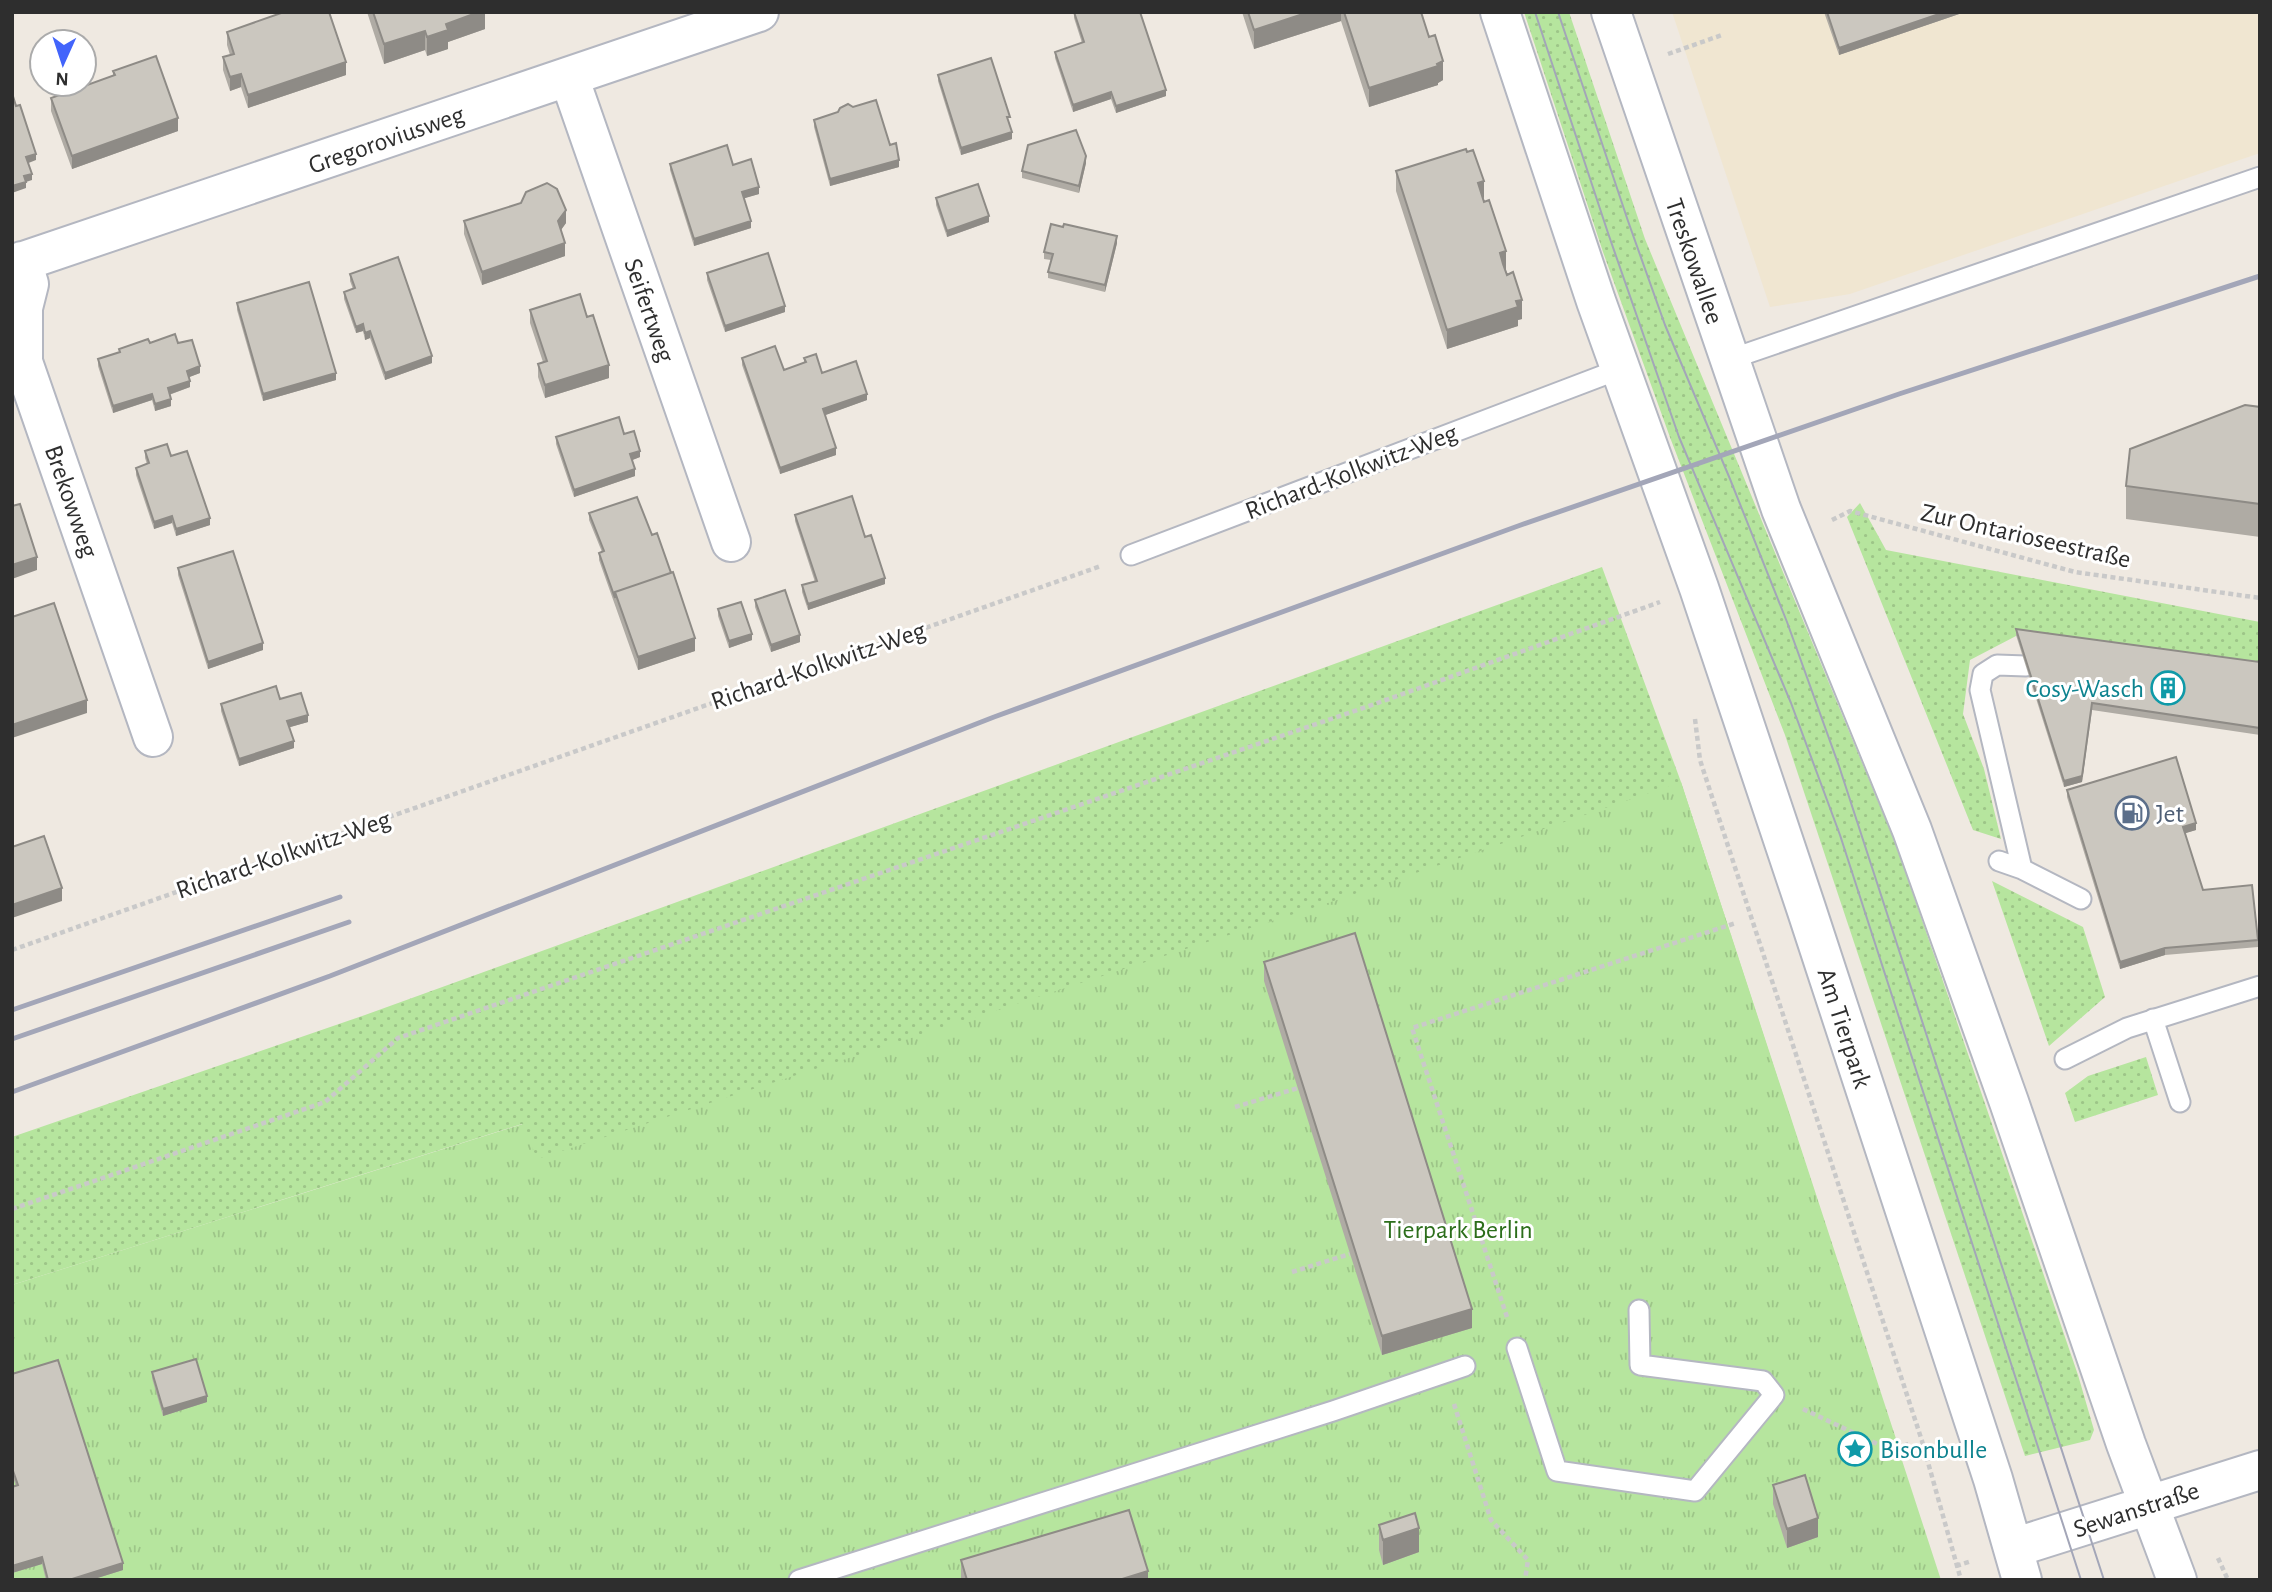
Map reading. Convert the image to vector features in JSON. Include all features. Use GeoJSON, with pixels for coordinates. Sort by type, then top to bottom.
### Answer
{"type":"FeatureCollection","features":[{"type":"Feature","properties":{"kind":"main road"},"geometry":{"type":"LineString","coordinates":[[1500,12],[1620,369]]}},
{"type":"Feature","properties":{"kind":"main road","name":"Treskowallee"},"geometry":{"type":"LineString","coordinates":[[1611,12],[1781,509],[1913,830],[2118,1422],[2150,1505]]}},
{"type":"Feature","properties":{"kind":"main road","name":"Gregoroviusweg"},"geometry":{"type":"LineString","coordinates":[[17,263],[569,77],[743,15]]}},
{"type":"Feature","properties":{"kind":"main road","name":"Seifertweg"},"geometry":{"type":"LineString","coordinates":[[569,77],[731,542]]}},
{"type":"Feature","properties":{"kind":"main road","name":"Brekowweg"},"geometry":{"type":"LineString","coordinates":[[17,263],[29,284],[23,308],[23,362],[153,737]]}},
{"type":"Feature","properties":{"kind":"main road","name":"Am Tierpark"},"geometry":{"type":"LineString","coordinates":[[1620,369],[1699,588],[1810,922],[1993,1479],[2017,1564]]}},
{"type":"Feature","properties":{"kind":"main road","name":"Sewanstraße"},"geometry":{"type":"LineString","coordinates":[[2017,1564],[2150,1505],[2260,1470]]}},
{"type":"Feature","properties":{"kind":"main road"},"geometry":{"type":"LineString","coordinates":[[2150,1505],[2177,1580]]}},
{"type":"Feature","properties":{"kind":"lane"},"geometry":{"type":"LineString","coordinates":[[1728,360],[2260,177]]}},
{"type":"Feature","properties":{"kind":"lane","name":"Richard-Kolkwitz-Weg"},"geometry":{"type":"LineString","coordinates":[[1131,555],[1620,369]]}},
{"type":"Feature","properties":{"kind":"lane"},"geometry":{"type":"LineString","coordinates":[[2022,869],[1980,690],[1983,674],[1997,665],[2026,666]]}},
{"type":"Feature","properties":{"kind":"lane"},"geometry":{"type":"LineString","coordinates":[[1999,861],[2022,869],[2081,899]]}},
{"type":"Feature","properties":{"kind":"lane"},"geometry":{"type":"LineString","coordinates":[[2065,1059],[2127,1028],[2260,986]]}},
{"type":"Feature","properties":{"kind":"lane"},"geometry":{"type":"LineString","coordinates":[[2153,1019],[2180,1102]]}},
{"type":"Feature","properties":{"kind":"lane"},"geometry":{"type":"LineString","coordinates":[[1517,1348],[1557,1472],[1695,1491],[1774,1395],[1763,1381],[1640,1365],[1639,1310]]}},
{"type":"Feature","properties":{"kind":"lane"},"geometry":{"type":"LineString","coordinates":[[799,1580],[1334,1411],[1465,1366]]}},
{"type":"Feature","properties":{"kind":"path"},"geometry":{"type":"LineString","coordinates":[[1667,54],[1723,35]]}},
{"type":"Feature","properties":{"kind":"path","name":"Zur Ontarioseestraße"},"geometry":{"type":"LineString","coordinates":[[1828,522],[1850,511],[2075,572],[2260,598]]}},
{"type":"Feature","properties":{"kind":"path","name":"Richard-Kolkwitz-Weg"},"geometry":{"type":"LineString","coordinates":[[12,950],[1131,555]]}},
{"type":"Feature","properties":{"kind":"path"},"geometry":{"type":"LineString","coordinates":[[1654,592],[1658,603]]}},
{"type":"Feature","properties":{"kind":"path"},"geometry":{"type":"LineString","coordinates":[[12,1209],[325,1102],[398,1038],[1342,715],[1626,614]]}},
{"type":"Feature","properties":{"kind":"path"},"geometry":{"type":"LineString","coordinates":[[1695,718],[1700,760],[1923,1441],[1961,1580]]}},
{"type":"Feature","properties":{"kind":"path"},"geometry":{"type":"LineString","coordinates":[[1517,1348],[1412,1028],[1736,923]]}},
{"type":"Feature","properties":{"kind":"path"},"geometry":{"type":"LineString","coordinates":[[1235,1107],[1298,1088]]}},
{"type":"Feature","properties":{"kind":"path"},"geometry":{"type":"LineString","coordinates":[[1292,1272],[1350,1254]]}},
{"type":"Feature","properties":{"kind":"path"},"geometry":{"type":"LineString","coordinates":[[1445,1373],[1490,1520],[1528,1560],[1525,1580]]}},
{"type":"Feature","properties":{"kind":"path"},"geometry":{"type":"LineString","coordinates":[[1774,1395],[1890,1450],[1909,1444]]}},
{"type":"Feature","properties":{"kind":"shaded area"},"geometry":{"type":"Polygon","coordinates":[[[1672,12],[2260,12],[2260,153],[1850,294],[1770,307],[1672,12]]]}},
{"type":"Feature","properties":{"kind":"green space"},"geometry":{"type":"Polygon","coordinates":[[[1524,12],[1569,12],[1645,239],[1897,847],[2078,1375],[2094,1430],[2090,1440],[2025,1456],[1785,735],[1671,440],[1603,252],[1524,12]]]}},
{"type":"Feature","properties":{"kind":"green space"},"geometry":{"type":"Polygon","coordinates":[[[1860,503],[1886,550],[2260,622],[2260,669],[2016,636],[1970,660],[1963,714],[1984,769],[2001,839],[1973,830],[1847,517],[1860,503]]]}},
{"type":"Feature","properties":{"kind":"green space"},"geometry":{"type":"Polygon","coordinates":[[[1602,567],[1681,782],[1902,1457],[536,1159],[522,1124],[12,1285],[12,1137],[365,1015],[1602,567]]]}},
{"type":"Feature","properties":{"kind":"green space","name":"Tierpark Berlin"},"geometry":{"type":"Polygon","coordinates":[[[1681,782],[1941,1580],[12,1580],[12,1285],[523,1124],[537,1159],[1337,900],[1681,782]]]}},
{"type":"Feature","properties":{"kind":"green space"},"geometry":{"type":"Polygon","coordinates":[[[1992,881],[2083,927],[2105,997],[2049,1046],[1992,881]]]}},
{"type":"Feature","properties":{"kind":"green space"},"geometry":{"type":"Polygon","coordinates":[[[2146,1057],[2158,1095],[2075,1122],[2065,1093],[2088,1076],[2146,1057]]]}},
{"type":"Feature","properties":{"kind":"building"},"geometry":{"type":"Polygon","coordinates":[[[284,12],[329,12],[346,62],[248,95],[241,74],[230,77],[223,57],[234,54],[227,32],[284,12]]]}},
{"type":"Feature","properties":{"kind":"building"},"geometry":{"type":"Polygon","coordinates":[[[373,12],[479,12],[446,24],[448,30],[427,37],[425,31],[384,44],[373,12]]]}},
{"type":"Feature","properties":{"kind":"building"},"geometry":{"type":"Polygon","coordinates":[[[1074,12],[1140,12],[1166,90],[1116,106],[1111,92],[1073,105],[1055,52],[1084,42],[1074,12]]]}},
{"type":"Feature","properties":{"kind":"building"},"geometry":{"type":"Polygon","coordinates":[[[1248,12],[1309,12],[1254,30],[1248,12]]]}},
{"type":"Feature","properties":{"kind":"building"},"geometry":{"type":"Polygon","coordinates":[[[1344,12],[1421,12],[1429,37],[1435,35],[1443,61],[1437,64],[1438,66],[1369,88],[1344,12]]]}},
{"type":"Feature","properties":{"kind":"building"},"geometry":{"type":"Polygon","coordinates":[[[1827,12],[1945,12],[1839,48],[1827,12]]]}},
{"type":"Feature","properties":{"kind":"building"},"geometry":{"type":"Polygon","coordinates":[[[156,56],[178,118],[72,156],[51,98],[98,98],[98,81],[115,75],[113,71],[156,56]]]}},
{"type":"Feature","properties":{"kind":"building"},"geometry":{"type":"Polygon","coordinates":[[[991,58],[1010,117],[1007,117],[1012,132],[961,148],[938,75],[991,58]]]}},
{"type":"Feature","properties":{"kind":"building"},"geometry":{"type":"Polygon","coordinates":[[[12,93],[16,106],[20,105],[36,154],[26,157],[32,174],[24,176],[26,182],[12,186],[12,93]]]}},
{"type":"Feature","properties":{"kind":"building"},"geometry":{"type":"Polygon","coordinates":[[[876,100],[890,145],[896,143],[899,160],[830,179],[814,120],[838,112],[848,104],[853,107],[876,100]]]}},
{"type":"Feature","properties":{"kind":"building"},"geometry":{"type":"Polygon","coordinates":[[[1076,130],[1086,156],[1079,186],[1022,171],[1028,145],[1076,130]]]}},
{"type":"Feature","properties":{"kind":"building"},"geometry":{"type":"Polygon","coordinates":[[[727,145],[733,165],[751,159],[759,187],[742,192],[751,221],[694,239],[670,164],[727,145]]]}},
{"type":"Feature","properties":{"kind":"building"},"geometry":{"type":"Polygon","coordinates":[[[1466,149],[1467,152],[1473,150],[1484,181],[1478,183],[1484,202],[1489,200],[1506,251],[1500,253],[1503,264],[1507,275],[1513,272],[1522,300],[1516,301],[1518,307],[1447,330],[1396,171],[1466,149]]]}},
{"type":"Feature","properties":{"kind":"building"},"geometry":{"type":"Polygon","coordinates":[[[547,183],[557,189],[566,210],[558,221],[565,243],[482,272],[464,221],[521,203],[526,192],[547,183]]]}},
{"type":"Feature","properties":{"kind":"building"},"geometry":{"type":"Polygon","coordinates":[[[978,184],[989,216],[947,231],[936,198],[978,184]]]}},
{"type":"Feature","properties":{"kind":"building"},"geometry":{"type":"Polygon","coordinates":[[[1051,224],[1063,227],[1064,224],[1117,236],[1105,285],[1048,272],[1053,254],[1044,252],[1051,224]]]}},
{"type":"Feature","properties":{"kind":"building"},"geometry":{"type":"Polygon","coordinates":[[[768,253],[785,306],[725,326],[707,273],[768,253]]]}},
{"type":"Feature","properties":{"kind":"building"},"geometry":{"type":"Polygon","coordinates":[[[398,257],[432,356],[385,373],[370,331],[365,333],[363,324],[356,327],[344,292],[355,288],[350,274],[398,257]]]}},
{"type":"Feature","properties":{"kind":"building"},"geometry":{"type":"Polygon","coordinates":[[[309,282],[336,373],[263,394],[237,303],[309,282]]]}},
{"type":"Feature","properties":{"kind":"building"},"geometry":{"type":"Polygon","coordinates":[[[580,294],[587,317],[593,315],[609,365],[545,385],[538,364],[547,361],[530,310],[580,294]]]}},
{"type":"Feature","properties":{"kind":"building"},"geometry":{"type":"Polygon","coordinates":[[[175,334],[178,343],[192,340],[200,366],[187,371],[190,381],[168,388],[171,399],[155,404],[152,394],[113,406],[98,359],[148,339],[150,343],[175,334]]]}},
{"type":"Feature","properties":{"kind":"building"},"geometry":{"type":"Polygon","coordinates":[[[775,346],[784,370],[806,362],[804,358],[816,354],[822,373],[856,361],[867,394],[823,409],[836,448],[780,468],[742,358],[775,346]]]}},
{"type":"Feature","properties":{"kind":"building"},"geometry":{"type":"Polygon","coordinates":[[[2245,405],[2260,407],[2260,504],[2126,486],[2130,449],[2245,405]]]}},
{"type":"Feature","properties":{"kind":"building"},"geometry":{"type":"Polygon","coordinates":[[[619,417],[624,434],[634,431],[640,451],[630,454],[635,469],[574,490],[556,437],[619,417]]]}},
{"type":"Feature","properties":{"kind":"building"},"geometry":{"type":"Polygon","coordinates":[[[167,444],[171,456],[187,451],[210,518],[176,529],[172,516],[154,522],[136,468],[149,463],[145,451],[167,444]]]}},
{"type":"Feature","properties":{"kind":"building"},"geometry":{"type":"Polygon","coordinates":[[[852,496],[865,537],[871,535],[885,578],[808,604],[802,585],[817,581],[795,515],[852,496]]]}},
{"type":"Feature","properties":{"kind":"building"},"geometry":{"type":"Polygon","coordinates":[[[637,497],[652,535],[657,533],[671,573],[615,592],[615,598],[599,553],[604,551],[589,513],[637,497]]]}},
{"type":"Feature","properties":{"kind":"building"},"geometry":{"type":"Polygon","coordinates":[[[20,504],[37,557],[12,565],[12,506],[20,504]]]}},
{"type":"Feature","properties":{"kind":"building"},"geometry":{"type":"Polygon","coordinates":[[[233,551],[263,643],[208,662],[178,568],[233,551]]]}},
{"type":"Feature","properties":{"kind":"building"},"geometry":{"type":"Polygon","coordinates":[[[673,572],[695,638],[638,657],[615,592],[673,572]]]}},
{"type":"Feature","properties":{"kind":"building"},"geometry":{"type":"Polygon","coordinates":[[[785,590],[800,635],[771,645],[755,600],[785,590]]]}},
{"type":"Feature","properties":{"kind":"building"},"geometry":{"type":"Polygon","coordinates":[[[741,602],[752,634],[729,641],[718,609],[741,602]]]}},
{"type":"Feature","properties":{"kind":"building"},"geometry":{"type":"Polygon","coordinates":[[[54,603],[87,700],[12,725],[12,617],[54,603]]]}},
{"type":"Feature","properties":{"kind":"building"},"geometry":{"type":"Polygon","coordinates":[[[2016,629],[2260,662],[2260,728],[2092,703],[2082,776],[2064,781],[2016,629]]]}},
{"type":"Feature","properties":{"kind":"building"},"geometry":{"type":"Polygon","coordinates":[[[276,686],[280,699],[301,693],[308,715],[287,721],[294,741],[239,759],[221,704],[276,686]]]}},
{"type":"Feature","properties":{"kind":"building"},"geometry":{"type":"Polygon","coordinates":[[[2176,757],[2196,823],[2183,827],[2203,890],[2252,885],[2258,940],[2165,948],[2120,962],[2067,790],[2176,757]]]}},
{"type":"Feature","properties":{"kind":"building"},"geometry":{"type":"Polygon","coordinates":[[[44,836],[62,888],[12,905],[12,847],[44,836]]]}},
{"type":"Feature","properties":{"kind":"building"},"geometry":{"type":"Polygon","coordinates":[[[1355,933],[1472,1309],[1382,1336],[1264,962],[1355,933]]]}},
{"type":"Feature","properties":{"kind":"building"},"geometry":{"type":"Polygon","coordinates":[[[196,1359],[207,1396],[163,1409],[152,1372],[196,1359]]]}},
{"type":"Feature","properties":{"kind":"building"},"geometry":{"type":"Polygon","coordinates":[[[58,1360],[123,1563],[69,1580],[48,1580],[42,1557],[12,1566],[12,1487],[18,1485],[12,1468],[12,1374],[58,1360]]]}},
{"type":"Feature","properties":{"kind":"building"},"geometry":{"type":"Polygon","coordinates":[[[1805,1475],[1818,1518],[1787,1529],[1773,1485],[1805,1475]]]}},
{"type":"Feature","properties":{"kind":"building"},"geometry":{"type":"Polygon","coordinates":[[[1129,1510],[1148,1571],[1119,1580],[967,1580],[961,1560],[1129,1510]]]}},
{"type":"Feature","properties":{"kind":"building"},"geometry":{"type":"Polygon","coordinates":[[[1415,1513],[1419,1528],[1383,1540],[1379,1525],[1415,1513]]]}},
{"type":"Feature","properties":{"kind":"tram line"},"geometry":{"type":"LineString","coordinates":[[1535,12],[1679,437],[1791,703],[1840,835],[2081,1580]]}},
{"type":"Feature","properties":{"kind":"tram line"},"geometry":{"type":"LineString","coordinates":[[1558,12],[1665,325],[1787,622],[1839,766],[2104,1580]]}},
{"type":"Feature","properties":{"kind":"railway"},"geometry":{"type":"LineString","coordinates":[[12,1092],[330,976],[994,717],[1518,526],[1899,394],[2260,276]]}},
{"type":"Feature","properties":{"kind":"railway"},"geometry":{"type":"LineString","coordinates":[[12,1010],[340,897]]}},
{"type":"Feature","properties":{"kind":"railway"},"geometry":{"type":"LineString","coordinates":[[12,1039],[349,922]]}},
{"type":"Feature","properties":{"kind":"place","name":"Cosy-Wasch"},"geometry":{"type":"Point","coordinates":[2168,688]}},
{"type":"Feature","properties":{"kind":"place","name":"Jet"},"geometry":{"type":"Point","coordinates":[2132,813]}},
{"type":"Feature","properties":{"kind":"place","name":"Bisonbulle"},"geometry":{"type":"Point","coordinates":[1855,1449]}}]}
